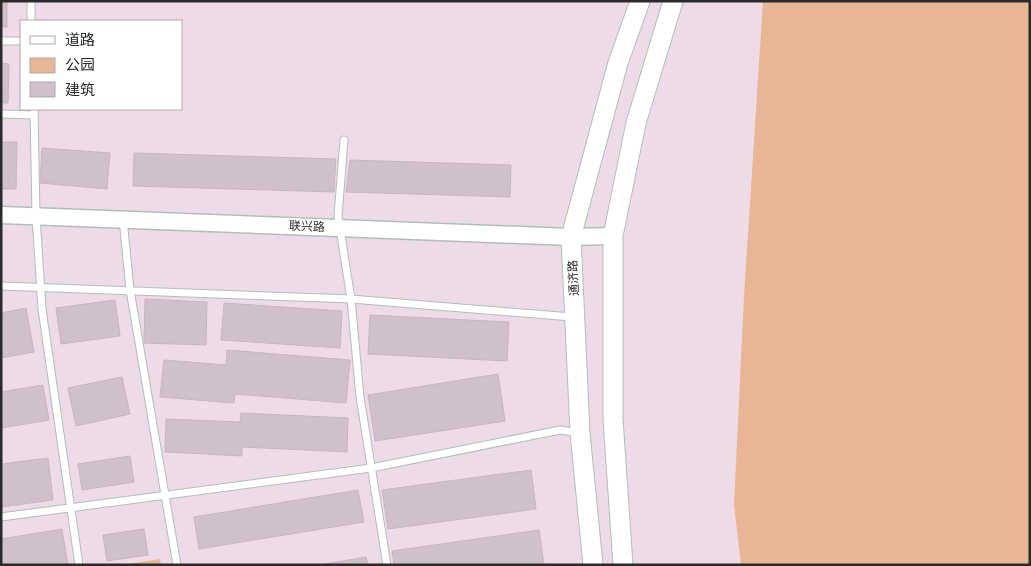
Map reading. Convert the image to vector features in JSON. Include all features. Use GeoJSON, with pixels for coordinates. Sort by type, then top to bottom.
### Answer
{"type":"FeatureCollection","features":[{"type":"Feature","properties":{"kind":"main road","name":"通济路"},"geometry":{"type":"LineString","coordinates":[[593,565],[580,433],[571,237],[618,63],[640,1]]}},
{"type":"Feature","properties":{"kind":"main road"},"geometry":{"type":"LineString","coordinates":[[623,565],[613,419],[612,236],[636,123],[673,1]]}},
{"type":"Feature","properties":{"kind":"street","name":"联兴路"},"geometry":{"type":"LineString","coordinates":[[1,215],[571,237],[612,236]]}},
{"type":"Feature","properties":{"kind":"lane"},"geometry":{"type":"LineString","coordinates":[[31,1],[31,20]]}},
{"type":"Feature","properties":{"kind":"lane"},"geometry":{"type":"LineString","coordinates":[[1,41],[20,41]]}},
{"type":"Feature","properties":{"kind":"lane"},"geometry":{"type":"LineString","coordinates":[[1,114],[34,112],[36,216],[41,287],[78,565]]}},
{"type":"Feature","properties":{"kind":"lane"},"geometry":{"type":"LineString","coordinates":[[344,140],[338,216],[351,298],[360,397],[386,565]]}},
{"type":"Feature","properties":{"kind":"lane"},"geometry":{"type":"LineString","coordinates":[[123,219],[130,290],[177,565]]}},
{"type":"Feature","properties":{"kind":"lane"},"geometry":{"type":"LineString","coordinates":[[1,286],[351,298],[575,317]]}},
{"type":"Feature","properties":{"kind":"lane"},"geometry":{"type":"LineString","coordinates":[[1,517],[371,468],[560,430],[580,433]]}},
{"type":"Feature","properties":{"kind":"green space"},"geometry":{"type":"Polygon","coordinates":[[[763,1],[1030,1],[1030,565],[741,565],[734,505],[744,296],[763,1]]]}},
{"type":"Feature","properties":{"kind":"green space"},"geometry":{"type":"Polygon","coordinates":[[[160,559],[161,565],[121,565],[160,559]]]}},
{"type":"Feature","properties":{"kind":"building"},"geometry":{"type":"Polygon","coordinates":[[[1,1],[7,1],[7,27],[1,27],[1,1]]]}},
{"type":"Feature","properties":{"kind":"building"},"geometry":{"type":"Polygon","coordinates":[[[1,63],[9,64],[8,103],[1,103],[1,63]]]}},
{"type":"Feature","properties":{"kind":"building"},"geometry":{"type":"Polygon","coordinates":[[[1,142],[17,142],[16,189],[1,189],[1,142]]]}},
{"type":"Feature","properties":{"kind":"building"},"geometry":{"type":"Polygon","coordinates":[[[42,148],[110,153],[107,189],[40,183],[42,148]]]}},
{"type":"Feature","properties":{"kind":"building"},"geometry":{"type":"Polygon","coordinates":[[[134,153],[336,159],[334,192],[133,186],[134,153]]]}},
{"type":"Feature","properties":{"kind":"building"},"geometry":{"type":"Polygon","coordinates":[[[350,160],[511,165],[510,197],[346,192],[350,160]]]}},
{"type":"Feature","properties":{"kind":"building"},"geometry":{"type":"Polygon","coordinates":[[[145,299],[207,302],[206,345],[144,343],[145,299]]]}},
{"type":"Feature","properties":{"kind":"building"},"geometry":{"type":"Polygon","coordinates":[[[115,300],[120,336],[61,344],[56,308],[115,300]]]}},
{"type":"Feature","properties":{"kind":"building"},"geometry":{"type":"Polygon","coordinates":[[[224,303],[342,311],[340,348],[221,340],[224,303]]]}},
{"type":"Feature","properties":{"kind":"building"},"geometry":{"type":"Polygon","coordinates":[[[26,308],[34,352],[1,358],[1,313],[26,308]]]}},
{"type":"Feature","properties":{"kind":"building"},"geometry":{"type":"Polygon","coordinates":[[[370,315],[509,322],[507,361],[368,354],[370,315]]]}},
{"type":"Feature","properties":{"kind":"building"},"geometry":{"type":"Polygon","coordinates":[[[227,350],[350,360],[346,403],[235,394],[234,403],[160,397],[164,360],[226,365],[227,350]]]}},
{"type":"Feature","properties":{"kind":"building"},"geometry":{"type":"Polygon","coordinates":[[[498,374],[505,421],[375,441],[368,395],[498,374]]]}},
{"type":"Feature","properties":{"kind":"building"},"geometry":{"type":"Polygon","coordinates":[[[122,377],[130,414],[76,426],[68,388],[122,377]]]}},
{"type":"Feature","properties":{"kind":"building"},"geometry":{"type":"Polygon","coordinates":[[[43,385],[49,420],[1,428],[1,392],[43,385]]]}},
{"type":"Feature","properties":{"kind":"building"},"geometry":{"type":"Polygon","coordinates":[[[241,413],[348,418],[347,452],[242,447],[242,456],[165,452],[166,419],[240,422],[241,413]]]}},
{"type":"Feature","properties":{"kind":"building"},"geometry":{"type":"Polygon","coordinates":[[[130,456],[134,482],[82,490],[78,464],[130,456]]]}},
{"type":"Feature","properties":{"kind":"building"},"geometry":{"type":"Polygon","coordinates":[[[48,458],[53,500],[1,507],[1,464],[48,458]]]}},
{"type":"Feature","properties":{"kind":"building"},"geometry":{"type":"Polygon","coordinates":[[[531,470],[536,509],[388,529],[382,490],[531,470]]]}},
{"type":"Feature","properties":{"kind":"building"},"geometry":{"type":"Polygon","coordinates":[[[358,490],[364,522],[199,549],[194,517],[358,490]]]}},
{"type":"Feature","properties":{"kind":"building"},"geometry":{"type":"Polygon","coordinates":[[[62,529],[68,565],[1,565],[1,539],[62,529]]]}},
{"type":"Feature","properties":{"kind":"building"},"geometry":{"type":"Polygon","coordinates":[[[144,529],[148,555],[107,561],[103,535],[144,529]]]}},
{"type":"Feature","properties":{"kind":"building"},"geometry":{"type":"Polygon","coordinates":[[[539,530],[544,565],[394,565],[392,551],[539,530]]]}},
{"type":"Feature","properties":{"kind":"building"},"geometry":{"type":"Polygon","coordinates":[[[366,557],[368,565],[319,565],[366,557]]]}}]}
